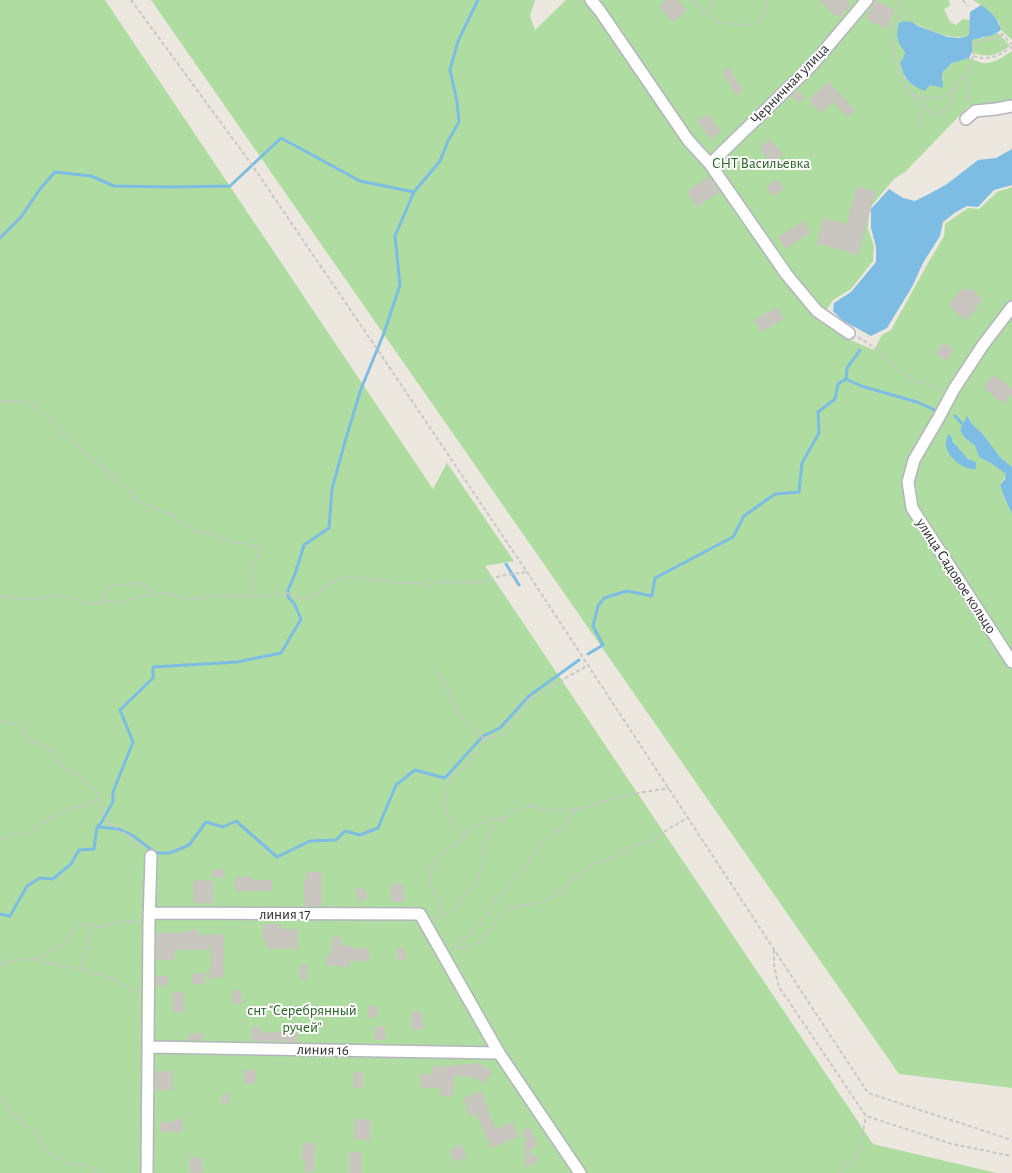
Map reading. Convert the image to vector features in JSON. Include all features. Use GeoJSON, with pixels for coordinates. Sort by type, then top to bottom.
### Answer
{"type":"FeatureCollection","features":[{"type":"Feature","properties":{"kind":"street"},"geometry":{"type":"LineString","coordinates":[[591,0],[688,140],[710,164],[788,275],[817,311],[849,333]]}},
{"type":"Feature","properties":{"kind":"street","name":"Черничная улица"},"geometry":{"type":"LineString","coordinates":[[710,164],[812,64],[867,0]]}},
{"type":"Feature","properties":{"kind":"street"},"geometry":{"type":"LineString","coordinates":[[966,118],[975,111],[1012,106]]}},
{"type":"Feature","properties":{"kind":"street","name":"улица Садовое кольцо"},"geometry":{"type":"LineString","coordinates":[[1012,307],[983,345],[952,393],[914,460],[908,482],[912,508],[1012,662]]}},
{"type":"Feature","properties":{"kind":"street"},"geometry":{"type":"LineString","coordinates":[[147,1173],[151,856]]}},
{"type":"Feature","properties":{"kind":"street","name":"линия 17"},"geometry":{"type":"LineString","coordinates":[[149,918],[422,919]]}},
{"type":"Feature","properties":{"kind":"street"},"geometry":{"type":"LineString","coordinates":[[422,919],[499,1054],[580,1173]]}},
{"type":"Feature","properties":{"kind":"street","name":"линия 16"},"geometry":{"type":"LineString","coordinates":[[148,1046],[499,1054]]}},
{"type":"Feature","properties":{"kind":"path"},"geometry":{"type":"LineString","coordinates":[[132,0],[252,165],[527,572],[868,1093],[1012,1140]]}},
{"type":"Feature","properties":{"kind":"path"},"geometry":{"type":"LineString","coordinates":[[692,0],[718,21],[730,24],[753,25],[759,22],[765,15],[766,0]]}},
{"type":"Feature","properties":{"kind":"path"},"geometry":{"type":"LineString","coordinates":[[707,14],[716,0]]}},
{"type":"Feature","properties":{"kind":"path"},"geometry":{"type":"LineString","coordinates":[[895,0],[901,5],[902,14],[893,28],[892,38],[898,73],[906,89],[913,95],[920,109],[920,119],[916,129]]}},
{"type":"Feature","properties":{"kind":"path"},"geometry":{"type":"LineString","coordinates":[[963,0],[968,6]]}},
{"type":"Feature","properties":{"kind":"path"},"geometry":{"type":"LineString","coordinates":[[913,95],[938,98],[948,94],[958,81],[968,73],[975,41],[998,37],[1002,34],[1012,46],[995,57],[982,58],[973,56]]}},
{"type":"Feature","properties":{"kind":"path"},"geometry":{"type":"LineString","coordinates":[[963,77],[967,85],[968,97],[973,103],[975,111]]}},
{"type":"Feature","properties":{"kind":"path"},"geometry":{"type":"LineString","coordinates":[[919,96],[929,112],[934,116],[942,114],[954,97],[958,81]]}},
{"type":"Feature","properties":{"kind":"path"},"geometry":{"type":"LineString","coordinates":[[849,333],[882,352],[897,369],[912,379],[952,393]]}},
{"type":"Feature","properties":{"kind":"path"},"geometry":{"type":"LineString","coordinates":[[0,402],[28,403],[45,414],[66,437],[126,487],[136,500],[170,514],[196,531],[263,548],[252,563],[251,575],[254,583],[252,597]]}},
{"type":"Feature","properties":{"kind":"path"},"geometry":{"type":"LineString","coordinates":[[0,596],[27,599],[61,596],[94,604],[114,601],[121,603],[136,597],[164,592],[181,598],[221,595],[252,597],[282,594],[285,596],[286,593],[308,599],[336,580],[344,578],[419,583],[428,586],[440,582],[488,581],[500,576],[527,572]]}},
{"type":"Feature","properties":{"kind":"path"},"geometry":{"type":"LineString","coordinates":[[105,602],[108,588],[137,582],[146,586],[155,594]]}},
{"type":"Feature","properties":{"kind":"path"},"geometry":{"type":"LineString","coordinates":[[465,834],[448,816],[444,804],[447,789],[454,775],[474,757],[488,737],[497,737],[505,733],[532,698],[588,665]]}},
{"type":"Feature","properties":{"kind":"path"},"geometry":{"type":"LineString","coordinates":[[431,668],[445,683],[458,714],[486,739]]}},
{"type":"Feature","properties":{"kind":"path"},"geometry":{"type":"LineString","coordinates":[[0,722],[17,725],[32,742],[43,745],[51,751],[58,764],[82,777],[98,794],[103,815],[110,825],[116,826],[117,831],[124,833],[151,856]]}},
{"type":"Feature","properties":{"kind":"path"},"geometry":{"type":"LineString","coordinates":[[422,919],[441,917],[460,903],[472,890],[481,867],[489,833],[499,822],[514,812],[531,806],[549,811],[568,811],[625,795],[669,788]]}},
{"type":"Feature","properties":{"kind":"path"},"geometry":{"type":"LineString","coordinates":[[0,839],[34,831],[43,822],[64,811],[80,807],[100,798]]}},
{"type":"Feature","properties":{"kind":"path"},"geometry":{"type":"LineString","coordinates":[[576,809],[568,824],[547,838],[530,856],[528,864],[510,886],[499,894],[482,922],[456,948],[471,947],[508,910],[522,905],[536,904],[556,896],[570,881],[597,862],[614,858],[628,847],[652,841],[668,828],[688,818]]}},
{"type":"Feature","properties":{"kind":"path"},"geometry":{"type":"LineString","coordinates":[[441,917],[440,905],[431,885],[431,870],[434,862],[476,826],[489,820],[505,818]]}},
{"type":"Feature","properties":{"kind":"path"},"geometry":{"type":"LineString","coordinates":[[36,959],[63,944],[78,927],[87,924],[99,927],[107,926],[114,923],[149,918]]}},
{"type":"Feature","properties":{"kind":"path"},"geometry":{"type":"LineString","coordinates":[[80,969],[92,926]]}},
{"type":"Feature","properties":{"kind":"path"},"geometry":{"type":"LineString","coordinates":[[774,950],[774,965],[779,987],[866,1116],[952,1144],[1012,1156]]}},
{"type":"Feature","properties":{"kind":"path"},"geometry":{"type":"LineString","coordinates":[[0,966],[10,960],[36,959],[109,977],[133,990],[148,994]]}},
{"type":"Feature","properties":{"kind":"path"},"geometry":{"type":"LineString","coordinates":[[0,1097],[22,1122],[33,1131],[48,1153],[62,1161],[86,1165],[100,1173]]}},
{"type":"Feature","properties":{"kind":"path"},"geometry":{"type":"LineString","coordinates":[[839,1173],[854,1160],[861,1142],[866,1116]]}},
{"type":"Feature","properties":{"kind":"green space","name":"снт \"Серебрянный ручей\""},"geometry":{"type":"Polygon","coordinates":[[[0,0],[105,0],[433,489],[447,463],[514,561],[485,566],[873,1144],[997,1173],[0,1173],[0,0]]]}},
{"type":"Feature","properties":{"kind":"green space","name":"СНТ Васильевка"},"geometry":{"type":"Polygon","coordinates":[[[151,0],[535,0],[530,16],[535,30],[566,0],[949,0],[950,6],[944,9],[950,22],[956,25],[963,19],[970,20],[968,36],[943,35],[905,21],[900,45],[905,52],[900,62],[905,78],[913,86],[930,85],[943,80],[942,73],[957,60],[968,58],[987,63],[997,60],[1012,51],[1012,100],[988,109],[969,106],[905,172],[894,179],[869,209],[868,229],[874,246],[873,261],[851,289],[833,300],[821,319],[846,338],[874,350],[882,335],[891,330],[944,236],[945,224],[968,208],[979,209],[997,192],[1012,187],[1012,467],[1000,457],[968,417],[960,430],[964,437],[975,446],[979,457],[1007,474],[1000,485],[1012,514],[1012,1088],[899,1074],[151,0]],[[952,438],[953,459],[963,466],[972,469],[972,460],[957,448],[952,438]]]}},
{"type":"Feature","properties":{"kind":"green space"},"geometry":{"type":"Polygon","coordinates":[[[973,0],[1012,0],[1012,40],[1001,30],[999,22],[973,0]]]}},
{"type":"Feature","properties":{"kind":"green space"},"geometry":{"type":"Polygon","coordinates":[[[998,33],[1010,46],[1000,52],[987,56],[972,52],[972,40],[998,33]]]}},
{"type":"Feature","properties":{"kind":"water"},"geometry":{"type":"Polygon","coordinates":[[[981,5],[994,16],[1001,30],[990,36],[972,40],[972,52],[969,58],[952,63],[942,73],[943,88],[930,85],[925,91],[911,84],[903,73],[900,62],[905,52],[897,38],[899,23],[905,21],[912,22],[948,37],[959,38],[968,36],[970,12],[981,5]]]}},
{"type":"Feature","properties":{"kind":"water"},"geometry":{"type":"Polygon","coordinates":[[[1012,149],[1012,185],[994,190],[978,207],[967,206],[943,222],[940,236],[887,328],[871,336],[842,320],[833,311],[834,303],[851,292],[876,262],[876,247],[871,228],[871,209],[889,189],[903,198],[915,201],[947,184],[978,160],[996,158],[1012,149]]]}},
{"type":"Feature","properties":{"kind":"water"},"geometry":{"type":"Polygon","coordinates":[[[967,416],[1000,457],[1012,467],[1012,514],[1000,485],[1005,479],[1006,474],[979,457],[975,446],[964,437],[960,430],[967,416]]]}},
{"type":"Feature","properties":{"kind":"water"},"geometry":{"type":"Polygon","coordinates":[[[948,434],[968,459],[976,463],[976,469],[962,466],[953,459],[947,451],[946,440],[948,434]]]}},
{"type":"Feature","properties":{"kind":"building"},"geometry":{"type":"Polygon","coordinates":[[[666,0],[678,0],[687,11],[673,22],[659,6],[666,0]]]}},
{"type":"Feature","properties":{"kind":"building"},"geometry":{"type":"Polygon","coordinates":[[[819,0],[846,0],[851,5],[838,18],[819,0]]]}},
{"type":"Feature","properties":{"kind":"building"},"geometry":{"type":"Polygon","coordinates":[[[875,0],[895,10],[886,29],[866,19],[875,0]]]}},
{"type":"Feature","properties":{"kind":"building"},"geometry":{"type":"Polygon","coordinates":[[[728,67],[743,91],[736,95],[722,72],[728,67]]]}},
{"type":"Feature","properties":{"kind":"building"},"geometry":{"type":"Polygon","coordinates":[[[828,81],[855,110],[847,117],[833,102],[821,113],[809,100],[828,81]]]}},
{"type":"Feature","properties":{"kind":"building"},"geometry":{"type":"Polygon","coordinates":[[[797,90],[805,97],[799,103],[791,96],[797,90]]]}},
{"type":"Feature","properties":{"kind":"building"},"geometry":{"type":"Polygon","coordinates":[[[708,114],[721,132],[710,139],[697,121],[708,114]]]}},
{"type":"Feature","properties":{"kind":"building"},"geometry":{"type":"Polygon","coordinates":[[[770,139],[783,154],[772,163],[759,149],[770,139]]]}},
{"type":"Feature","properties":{"kind":"building"},"geometry":{"type":"Polygon","coordinates":[[[709,176],[720,192],[697,207],[686,192],[709,176]]]}},
{"type":"Feature","properties":{"kind":"building"},"geometry":{"type":"Polygon","coordinates":[[[778,179],[784,189],[772,196],[766,186],[778,179]]]}},
{"type":"Feature","properties":{"kind":"building"},"geometry":{"type":"Polygon","coordinates":[[[857,186],[876,192],[858,255],[816,243],[824,218],[846,224],[857,186]]]}},
{"type":"Feature","properties":{"kind":"building"},"geometry":{"type":"Polygon","coordinates":[[[803,221],[810,233],[785,249],[778,237],[803,221]]]}},
{"type":"Feature","properties":{"kind":"building"},"geometry":{"type":"Polygon","coordinates":[[[963,288],[967,291],[970,288],[983,299],[966,321],[949,304],[963,288]]]}},
{"type":"Feature","properties":{"kind":"building"},"geometry":{"type":"Polygon","coordinates":[[[777,307],[784,319],[761,332],[754,320],[777,307]]]}},
{"type":"Feature","properties":{"kind":"building"},"geometry":{"type":"Polygon","coordinates":[[[943,342],[954,350],[947,361],[935,354],[943,342]]]}},
{"type":"Feature","properties":{"kind":"building"},"geometry":{"type":"Polygon","coordinates":[[[994,374],[1012,389],[1012,394],[1003,404],[983,387],[994,374]]]}},
{"type":"Feature","properties":{"kind":"building"},"geometry":{"type":"Polygon","coordinates":[[[224,869],[224,877],[212,878],[212,870],[224,869]]]}},
{"type":"Feature","properties":{"kind":"building"},"geometry":{"type":"Polygon","coordinates":[[[322,871],[322,906],[305,906],[304,880],[306,880],[306,872],[322,871]]]}},
{"type":"Feature","properties":{"kind":"building"},"geometry":{"type":"Polygon","coordinates":[[[235,877],[252,877],[252,880],[272,880],[272,891],[235,891],[235,877]]]}},
{"type":"Feature","properties":{"kind":"building"},"geometry":{"type":"Polygon","coordinates":[[[194,880],[213,881],[213,903],[193,903],[194,880]]]}},
{"type":"Feature","properties":{"kind":"building"},"geometry":{"type":"Polygon","coordinates":[[[391,884],[404,884],[404,902],[391,902],[391,884]]]}},
{"type":"Feature","properties":{"kind":"building"},"geometry":{"type":"Polygon","coordinates":[[[363,887],[368,898],[359,902],[355,890],[363,887]]]}},
{"type":"Feature","properties":{"kind":"building"},"geometry":{"type":"Polygon","coordinates":[[[263,924],[281,924],[281,929],[298,929],[298,949],[266,949],[266,941],[263,941],[263,924]]]}},
{"type":"Feature","properties":{"kind":"building"},"geometry":{"type":"Polygon","coordinates":[[[190,930],[199,930],[198,935],[224,934],[223,962],[225,977],[208,979],[207,970],[211,970],[211,950],[174,950],[174,960],[156,960],[156,933],[190,932],[190,930]]]}},
{"type":"Feature","properties":{"kind":"building"},"geometry":{"type":"Polygon","coordinates":[[[332,937],[341,937],[341,946],[352,945],[353,948],[369,948],[369,961],[350,961],[350,967],[326,965],[327,954],[331,955],[332,937]]]}},
{"type":"Feature","properties":{"kind":"building"},"geometry":{"type":"Polygon","coordinates":[[[405,948],[406,960],[397,960],[397,949],[405,948]]]}},
{"type":"Feature","properties":{"kind":"building"},"geometry":{"type":"Polygon","coordinates":[[[300,965],[308,965],[307,980],[299,979],[300,965]]]}},
{"type":"Feature","properties":{"kind":"building"},"geometry":{"type":"Polygon","coordinates":[[[205,973],[205,984],[192,984],[192,974],[205,973]]]}},
{"type":"Feature","properties":{"kind":"building"},"geometry":{"type":"Polygon","coordinates":[[[168,975],[168,985],[156,986],[156,976],[168,975]]]}},
{"type":"Feature","properties":{"kind":"building"},"geometry":{"type":"Polygon","coordinates":[[[241,990],[243,1003],[233,1004],[232,991],[241,990]]]}},
{"type":"Feature","properties":{"kind":"building"},"geometry":{"type":"Polygon","coordinates":[[[184,992],[185,1012],[173,1012],[172,993],[184,992]]]}},
{"type":"Feature","properties":{"kind":"building"},"geometry":{"type":"Polygon","coordinates":[[[369,1006],[378,1006],[377,1018],[368,1017],[369,1006]]]}},
{"type":"Feature","properties":{"kind":"building"},"geometry":{"type":"Polygon","coordinates":[[[422,1011],[424,1029],[412,1030],[411,1012],[422,1011]]]}},
{"type":"Feature","properties":{"kind":"building"},"geometry":{"type":"Polygon","coordinates":[[[375,1026],[385,1027],[385,1040],[375,1040],[375,1026]]]}},
{"type":"Feature","properties":{"kind":"building"},"geometry":{"type":"Polygon","coordinates":[[[251,1027],[260,1027],[260,1033],[297,1031],[297,1042],[252,1041],[251,1027]]]}},
{"type":"Feature","properties":{"kind":"building"},"geometry":{"type":"Polygon","coordinates":[[[203,1033],[203,1040],[188,1040],[188,1034],[203,1033]]]}},
{"type":"Feature","properties":{"kind":"building"},"geometry":{"type":"Polygon","coordinates":[[[476,1061],[493,1072],[483,1083],[472,1077],[454,1076],[453,1097],[440,1096],[441,1088],[421,1088],[420,1074],[432,1074],[432,1066],[475,1064],[476,1061]]]}},
{"type":"Feature","properties":{"kind":"building"},"geometry":{"type":"Polygon","coordinates":[[[243,1070],[256,1070],[256,1083],[244,1084],[243,1070]]]}},
{"type":"Feature","properties":{"kind":"building"},"geometry":{"type":"Polygon","coordinates":[[[156,1071],[173,1071],[173,1090],[156,1090],[156,1071]]]}},
{"type":"Feature","properties":{"kind":"building"},"geometry":{"type":"Polygon","coordinates":[[[354,1071],[363,1072],[362,1088],[353,1087],[354,1071]]]}},
{"type":"Feature","properties":{"kind":"building"},"geometry":{"type":"Polygon","coordinates":[[[481,1091],[496,1129],[512,1122],[519,1137],[491,1148],[476,1114],[470,1116],[463,1099],[481,1091]]]}},
{"type":"Feature","properties":{"kind":"building"},"geometry":{"type":"Polygon","coordinates":[[[222,1094],[230,1094],[230,1103],[221,1103],[222,1094]]]}},
{"type":"Feature","properties":{"kind":"building"},"geometry":{"type":"Polygon","coordinates":[[[174,1119],[183,1119],[182,1132],[160,1132],[160,1122],[174,1122],[174,1119]]]}},
{"type":"Feature","properties":{"kind":"building"},"geometry":{"type":"Polygon","coordinates":[[[355,1119],[371,1119],[370,1140],[354,1139],[355,1119]]]}},
{"type":"Feature","properties":{"kind":"building"},"geometry":{"type":"Polygon","coordinates":[[[530,1127],[538,1146],[530,1148],[532,1156],[537,1156],[537,1164],[525,1166],[524,1141],[527,1141],[522,1131],[530,1127]]]}},
{"type":"Feature","properties":{"kind":"building"},"geometry":{"type":"Polygon","coordinates":[[[303,1143],[315,1143],[314,1171],[305,1172],[305,1161],[302,1161],[303,1143]]]}},
{"type":"Feature","properties":{"kind":"building"},"geometry":{"type":"Polygon","coordinates":[[[460,1144],[467,1156],[455,1162],[449,1151],[460,1144]]]}},
{"type":"Feature","properties":{"kind":"building"},"geometry":{"type":"Polygon","coordinates":[[[349,1152],[361,1152],[361,1173],[349,1173],[349,1152]]]}},
{"type":"Feature","properties":{"kind":"building"},"geometry":{"type":"Polygon","coordinates":[[[202,1157],[203,1172],[190,1173],[189,1158],[202,1157]]]}},
{"type":"Feature","properties":{"kind":"waterway"},"geometry":{"type":"LineString","coordinates":[[0,914],[10,916],[27,886],[40,878],[53,879],[71,864],[79,850],[94,849],[97,827],[113,802],[113,792],[133,742],[120,710],[153,678],[153,667],[237,662],[281,653],[301,619],[294,603],[288,597],[288,590],[304,545],[329,528],[332,489],[346,438],[361,389],[384,333],[400,285],[395,236],[414,192],[440,161],[448,141],[459,122],[450,70],[458,41],[478,0]]}},
{"type":"Feature","properties":{"kind":"waterway"},"geometry":{"type":"LineString","coordinates":[[0,238],[21,217],[40,189],[55,172],[91,176],[114,186],[230,186],[281,138],[360,181],[414,192]]}},
{"type":"Feature","properties":{"kind":"waterway"},"geometry":{"type":"LineString","coordinates":[[846,379],[847,368],[860,350]]}},
{"type":"Feature","properties":{"kind":"waterway"},"geometry":{"type":"LineString","coordinates":[[846,379],[861,386],[917,402],[937,411]]}},
{"type":"Feature","properties":{"kind":"waterway"},"geometry":{"type":"LineString","coordinates":[[588,654],[603,645],[593,626],[598,606],[604,598],[627,591],[652,596],[655,578],[733,537],[744,516],[775,494],[799,492],[802,463],[819,433],[818,412],[835,399],[838,384],[846,379]]}},
{"type":"Feature","properties":{"kind":"waterway"},"geometry":{"type":"LineString","coordinates":[[955,416],[966,428]]}},
{"type":"Feature","properties":{"kind":"waterway"},"geometry":{"type":"LineString","coordinates":[[506,564],[519,585]]}},
{"type":"Feature","properties":{"kind":"waterway"},"geometry":{"type":"LineString","coordinates":[[98,827],[119,829],[132,835],[156,853],[170,853],[189,845],[206,822],[223,827],[236,821],[277,857],[310,841],[336,840],[345,831],[360,835],[378,828],[396,785],[415,770],[445,778],[483,736],[500,728],[529,696],[579,660]]}}]}
